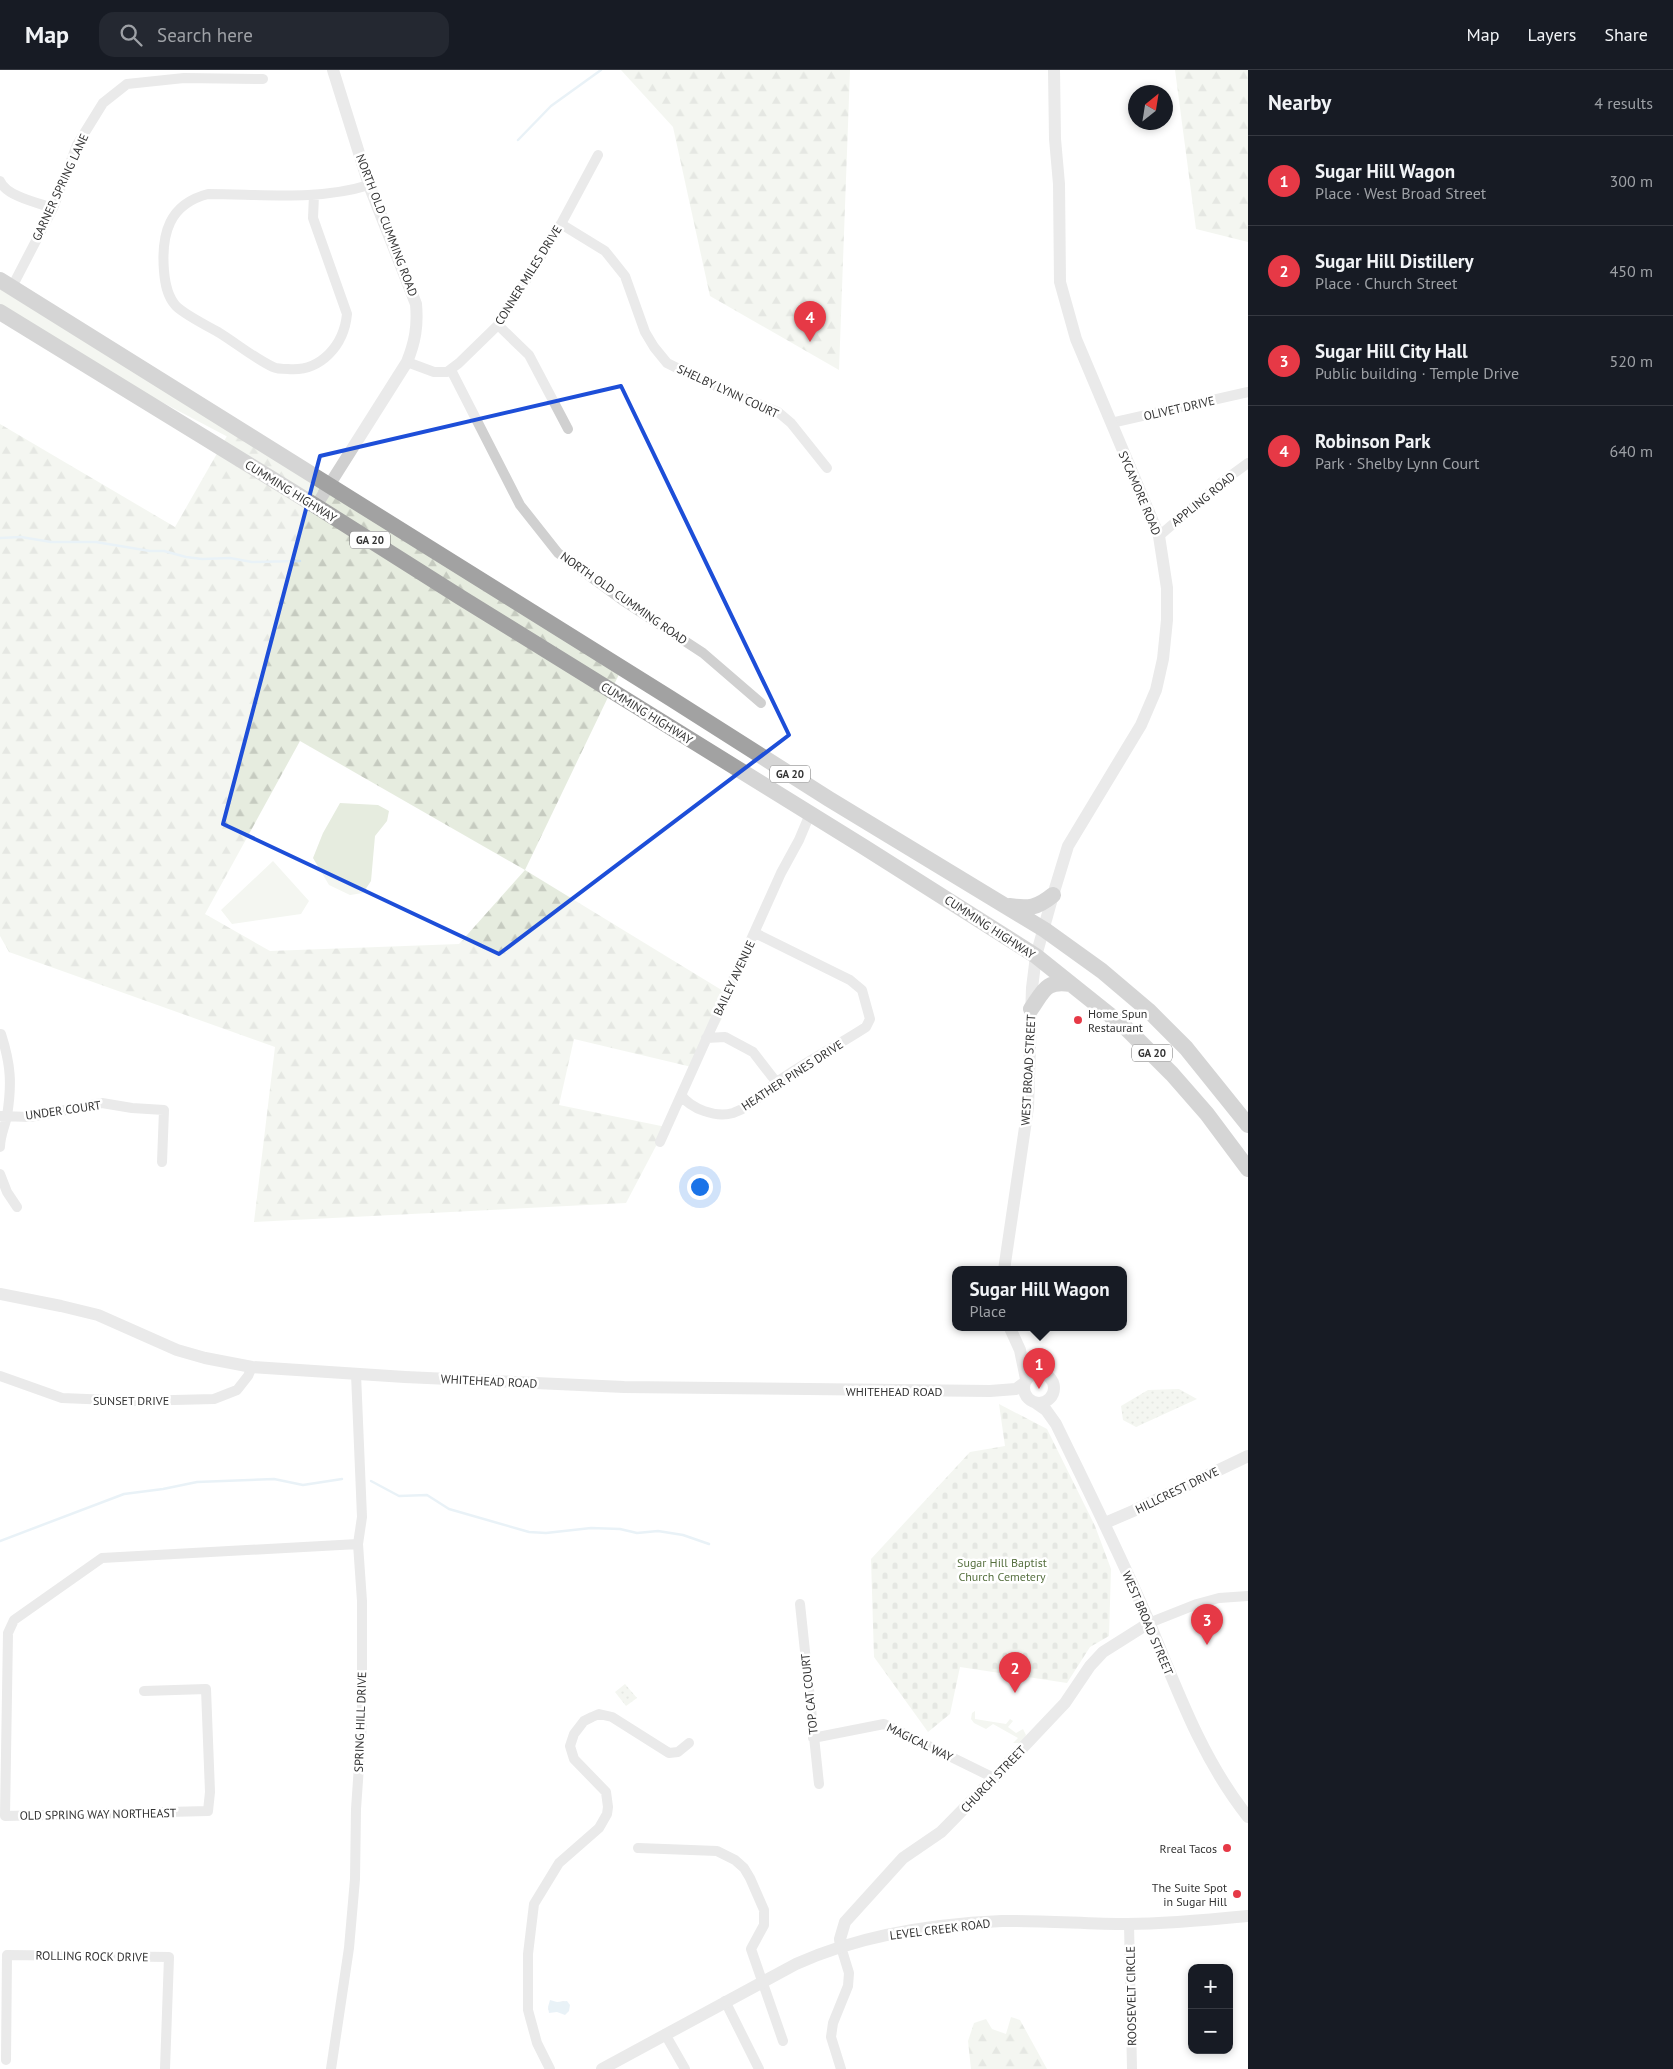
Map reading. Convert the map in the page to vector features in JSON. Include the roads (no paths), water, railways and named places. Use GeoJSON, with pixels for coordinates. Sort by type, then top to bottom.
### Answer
{"type":"FeatureCollection","features":[{"type":"Feature","properties":{"kind":"highway","name":"CUMMING HIGHWAY"},"geometry":{"type":"LineString","coordinates":[[6,283],[829,799],[1045,930],[1102,971],[1148,1010],[1186,1048],[1248,1125]]}},
{"type":"Feature","properties":{"kind":"highway","name":"CUMMING HIGHWAY"},"geometry":{"type":"LineString","coordinates":[[0,312],[316,506],[1036,956],[1126,1028],[1172,1074],[1207,1114],[1248,1169]]}},
{"type":"Feature","properties":{"kind":"highway"},"geometry":{"type":"LineString","coordinates":[[1005,905],[1018,908],[1040,906],[1053,895]]}},
{"type":"Feature","properties":{"kind":"highway"},"geometry":{"type":"LineString","coordinates":[[1031,1009],[1043,991],[1051,984],[1057,982],[1071,984]]}},
{"type":"Feature","properties":{"kind":"street","name":"NORTH OLD CUMMING ROAD"},"geometry":{"type":"LineString","coordinates":[[316,506],[407,362],[417,330],[416,304],[369,186],[333,70]]}},
{"type":"Feature","properties":{"kind":"street","name":"SYCAMORE ROAD"},"geometry":{"type":"LineString","coordinates":[[1045,930],[1053,895],[1068,846],[1133,740],[1156,690],[1163,659],[1168,620],[1167,588],[1159,536],[1076,339],[1060,282],[1059,184],[1055,138],[1054,70]]}},
{"type":"Feature","properties":{"kind":"street","name":"GARNER SPRING LANE"},"geometry":{"type":"LineString","coordinates":[[6,283],[53,208],[77,145],[103,103],[127,84],[243,74],[263,79]]}},
{"type":"Feature","properties":{"kind":"street","name":"CONNER MILES DRIVE"},"geometry":{"type":"LineString","coordinates":[[451,370],[498,325],[561,224],[598,155]]}},
{"type":"Feature","properties":{"kind":"street"},"geometry":{"type":"LineString","coordinates":[[0,180],[3,187],[24,199],[53,208]]}},
{"type":"Feature","properties":{"kind":"street"},"geometry":{"type":"LineString","coordinates":[[314,195],[313,218],[347,314],[346,325],[341,339],[328,357],[311,367],[298,370],[274,368],[176,306],[166,287],[163,254],[166,230],[176,214],[193,198],[208,194],[314,195],[345,193],[369,186]]}},
{"type":"Feature","properties":{"kind":"street","name":"SHELBY LYNN COURT"},"geometry":{"type":"LineString","coordinates":[[561,224],[605,251],[625,276],[645,332],[667,363],[699,379],[778,412],[791,423],[826,468]]}},
{"type":"Feature","properties":{"kind":"street"},"geometry":{"type":"LineString","coordinates":[[498,325],[529,355],[568,429]]}},
{"type":"Feature","properties":{"kind":"street"},"geometry":{"type":"LineString","coordinates":[[407,362],[434,372],[444,373],[451,370]]}},
{"type":"Feature","properties":{"kind":"street","name":"NORTH OLD CUMMING ROAD"},"geometry":{"type":"LineString","coordinates":[[451,370],[520,505],[558,553],[622,600],[703,653],[761,703]]}},
{"type":"Feature","properties":{"kind":"street","name":"OLIVET DRIVE"},"geometry":{"type":"LineString","coordinates":[[1110,423],[1248,392]]}},
{"type":"Feature","properties":{"kind":"street","name":"APPLING ROAD"},"geometry":{"type":"LineString","coordinates":[[1159,536],[1222,482],[1248,463]]}},
{"type":"Feature","properties":{"kind":"street","name":"BAILEY AVENUE"},"geometry":{"type":"LineString","coordinates":[[660,1142],[781,873],[799,840],[810,814]]}},
{"type":"Feature","properties":{"kind":"street","name":"WEST BROAD STREET"},"geometry":{"type":"LineString","coordinates":[[1005,1266],[1028,1107],[1031,1009],[1036,956],[1045,930]]}},
{"type":"Feature","properties":{"kind":"street","name":"HEATHER PINES DRIVE"},"geometry":{"type":"LineString","coordinates":[[681,1095],[687,1103],[708,1112],[734,1113],[758,1100],[777,1083],[866,1027],[870,1019],[862,990],[850,980],[755,933]]}},
{"type":"Feature","properties":{"kind":"street"},"geometry":{"type":"LineString","coordinates":[[0,1147],[3,1117],[11,1077],[9,1059],[1,1034]]}},
{"type":"Feature","properties":{"kind":"street"},"geometry":{"type":"LineString","coordinates":[[706,1038],[725,1037],[753,1052],[777,1083]]}},
{"type":"Feature","properties":{"kind":"street","name":"UNDER COURT"},"geometry":{"type":"LineString","coordinates":[[3,1117],[30,1116],[102,1103],[130,1108],[164,1110],[162,1162]]}},
{"type":"Feature","properties":{"kind":"street"},"geometry":{"type":"LineString","coordinates":[[0,1174],[7,1192],[16,1207]]}},
{"type":"Feature","properties":{"kind":"street","name":"WHITEHEAD ROAD"},"geometry":{"type":"LineString","coordinates":[[0,1294],[61,1306],[98,1316],[177,1350],[205,1358],[252,1367],[624,1387],[990,1391],[1016,1389],[1025,1381]]}},
{"type":"Feature","properties":{"kind":"street"},"geometry":{"type":"LineString","coordinates":[[1011,1331],[1020,1350],[1025,1381],[1024,1393],[1032,1400],[1046,1401],[1054,1389],[1051,1379],[1034,1366],[1020,1350]]}},
{"type":"Feature","properties":{"kind":"street","name":"SUNSET DRIVE"},"geometry":{"type":"LineString","coordinates":[[0,1376],[62,1398],[70,1399],[135,1401],[214,1399],[236,1390],[248,1376],[252,1367]]}},
{"type":"Feature","properties":{"kind":"street","name":"SPRING HILL DRIVE"},"geometry":{"type":"LineString","coordinates":[[331,2069],[349,1948],[355,1880],[356,1809],[362,1723],[362,1601],[358,1545],[362,1517],[356,1374]]}},
{"type":"Feature","properties":{"kind":"street"},"geometry":{"type":"LineString","coordinates":[[1025,1381],[1034,1374],[1043,1374]]}},
{"type":"Feature","properties":{"kind":"street","name":"WHITEHEAD ROAD"},"geometry":{"type":"LineString","coordinates":[[990,1391],[1032,1400]]}},
{"type":"Feature","properties":{"kind":"street","name":"WEST BROAD STREET"},"geometry":{"type":"LineString","coordinates":[[1052,1394],[1052,1406],[1056,1424]]}},
{"type":"Feature","properties":{"kind":"street","name":"WEST BROAD STREET"},"geometry":{"type":"LineString","coordinates":[[1032,1400],[1046,1410],[1056,1424],[1105,1523],[1149,1623],[1182,1706],[1231,1795],[1248,1817]]}},
{"type":"Feature","properties":{"kind":"street","name":"HILLCREST DRIVE"},"geometry":{"type":"LineString","coordinates":[[1105,1523],[1248,1456]]}},
{"type":"Feature","properties":{"kind":"street","name":"OLD SPRING WAY NORTHEAST"},"geometry":{"type":"LineString","coordinates":[[144,1691],[206,1689],[210,1792],[208,1811],[5,1816],[8,1633],[14,1620],[102,1558],[358,1545]]}},
{"type":"Feature","properties":{"kind":"street"},"geometry":{"type":"LineString","coordinates":[[1149,1623],[1219,1598],[1248,1596]]}},
{"type":"Feature","properties":{"kind":"street","name":"TOP CAT COURT"},"geometry":{"type":"LineString","coordinates":[[800,1604],[819,1784]]}},
{"type":"Feature","properties":{"kind":"street","name":"CHURCH STREET"},"geometry":{"type":"LineString","coordinates":[[840,1943],[846,1922],[903,1858],[941,1832],[994,1778],[1065,1703],[1090,1666],[1103,1652],[1149,1623]]}},
{"type":"Feature","properties":{"kind":"street"},"geometry":{"type":"LineString","coordinates":[[550,2069],[537,2044],[528,2010],[528,1954],[534,1904],[559,1863],[599,1828],[607,1814],[608,1807],[606,1792],[574,1759],[570,1746],[574,1734],[584,1721],[599,1714],[612,1717],[669,1753],[678,1752],[689,1743]]}},
{"type":"Feature","properties":{"kind":"street","name":"MAGICAL WAY"},"geometry":{"type":"LineString","coordinates":[[813,1738],[884,1724],[994,1778]]}},
{"type":"Feature","properties":{"kind":"street"},"geometry":{"type":"LineString","coordinates":[[638,1848],[717,1850],[735,1860],[744,1868],[764,1910],[764,1925],[751,1949],[783,2041]]}},
{"type":"Feature","properties":{"kind":"street","name":"LEVEL CREEK ROAD"},"geometry":{"type":"LineString","coordinates":[[602,2069],[725,2001],[840,1943],[898,1932],[1003,1921],[1129,1924],[1248,1916]]}},
{"type":"Feature","properties":{"kind":"street","name":"ROOSEVELT CIRCLE"},"geometry":{"type":"LineString","coordinates":[[1129,1924],[1132,2069]]}},
{"type":"Feature","properties":{"kind":"street"},"geometry":{"type":"LineString","coordinates":[[840,1943],[850,1973],[848,1986],[833,2023],[831,2037],[842,2069]]}},
{"type":"Feature","properties":{"kind":"street","name":"ROLLING ROCK DRIVE"},"geometry":{"type":"LineString","coordinates":[[6,2060],[7,1955],[169,1958],[165,2069]]}},
{"type":"Feature","properties":{"kind":"street"},"geometry":{"type":"LineString","coordinates":[[725,2001],[759,2069]]}},
{"type":"Feature","properties":{"kind":"street"},"geometry":{"type":"LineString","coordinates":[[665,2034],[685,2069]]}},
{"type":"Feature","properties":{"kind":"water"},"geometry":{"type":"Polygon","coordinates":[[[550,2000],[557,2002],[567,2001],[570,2005],[569,2011],[565,2015],[557,2012],[549,2013],[550,2000]]]}},
{"type":"Feature","properties":{"kind":"waterway"},"geometry":{"type":"LineString","coordinates":[[518,140],[551,106],[601,70]]}},
{"type":"Feature","properties":{"kind":"waterway"},"geometry":{"type":"LineString","coordinates":[[0,538],[21,537],[51,542],[96,542],[150,551],[164,551],[202,559],[230,558],[252,562],[300,561]]}},
{"type":"Feature","properties":{"kind":"waterway"},"geometry":{"type":"LineString","coordinates":[[0,1541],[124,1494],[197,1482],[274,1479],[303,1485],[342,1479]]}},
{"type":"Feature","properties":{"kind":"waterway"},"geometry":{"type":"LineString","coordinates":[[371,1481],[399,1496],[427,1495],[449,1509],[529,1532],[546,1533],[591,1528],[620,1529],[637,1533],[658,1531],[683,1535],[709,1544]]}},
{"type":"Feature","properties":{"kind":"place","name":"Robinson Park"},"geometry":{"type":"Point","coordinates":[810,342]}},
{"type":"Feature","properties":{"kind":"place","name":"Home Spun Restaurant"},"geometry":{"type":"Point","coordinates":[1078,1020]}},
{"type":"Feature","properties":{"kind":"place","name":"Sugar Hill Wagon"},"geometry":{"type":"Point","coordinates":[1039,1389]}},
{"type":"Feature","properties":{"kind":"place","name":"Sugar Hill City Hall"},"geometry":{"type":"Point","coordinates":[1207,1645]}},
{"type":"Feature","properties":{"kind":"place","name":"Sugar Hill Distillery"},"geometry":{"type":"Point","coordinates":[1015,1693]}},
{"type":"Feature","properties":{"kind":"place","name":"Rreal Tacos"},"geometry":{"type":"Point","coordinates":[1227,1848]}},
{"type":"Feature","properties":{"kind":"place","name":"The Suite Spot in Sugar Hill"},"geometry":{"type":"Point","coordinates":[1237,1894]}},
{"type":"Feature","properties":{"kind":"park label","name":"Sugar Hill Baptist Church Cemetery"},"geometry":{"type":"Point","coordinates":[1002,1569]}}]}
